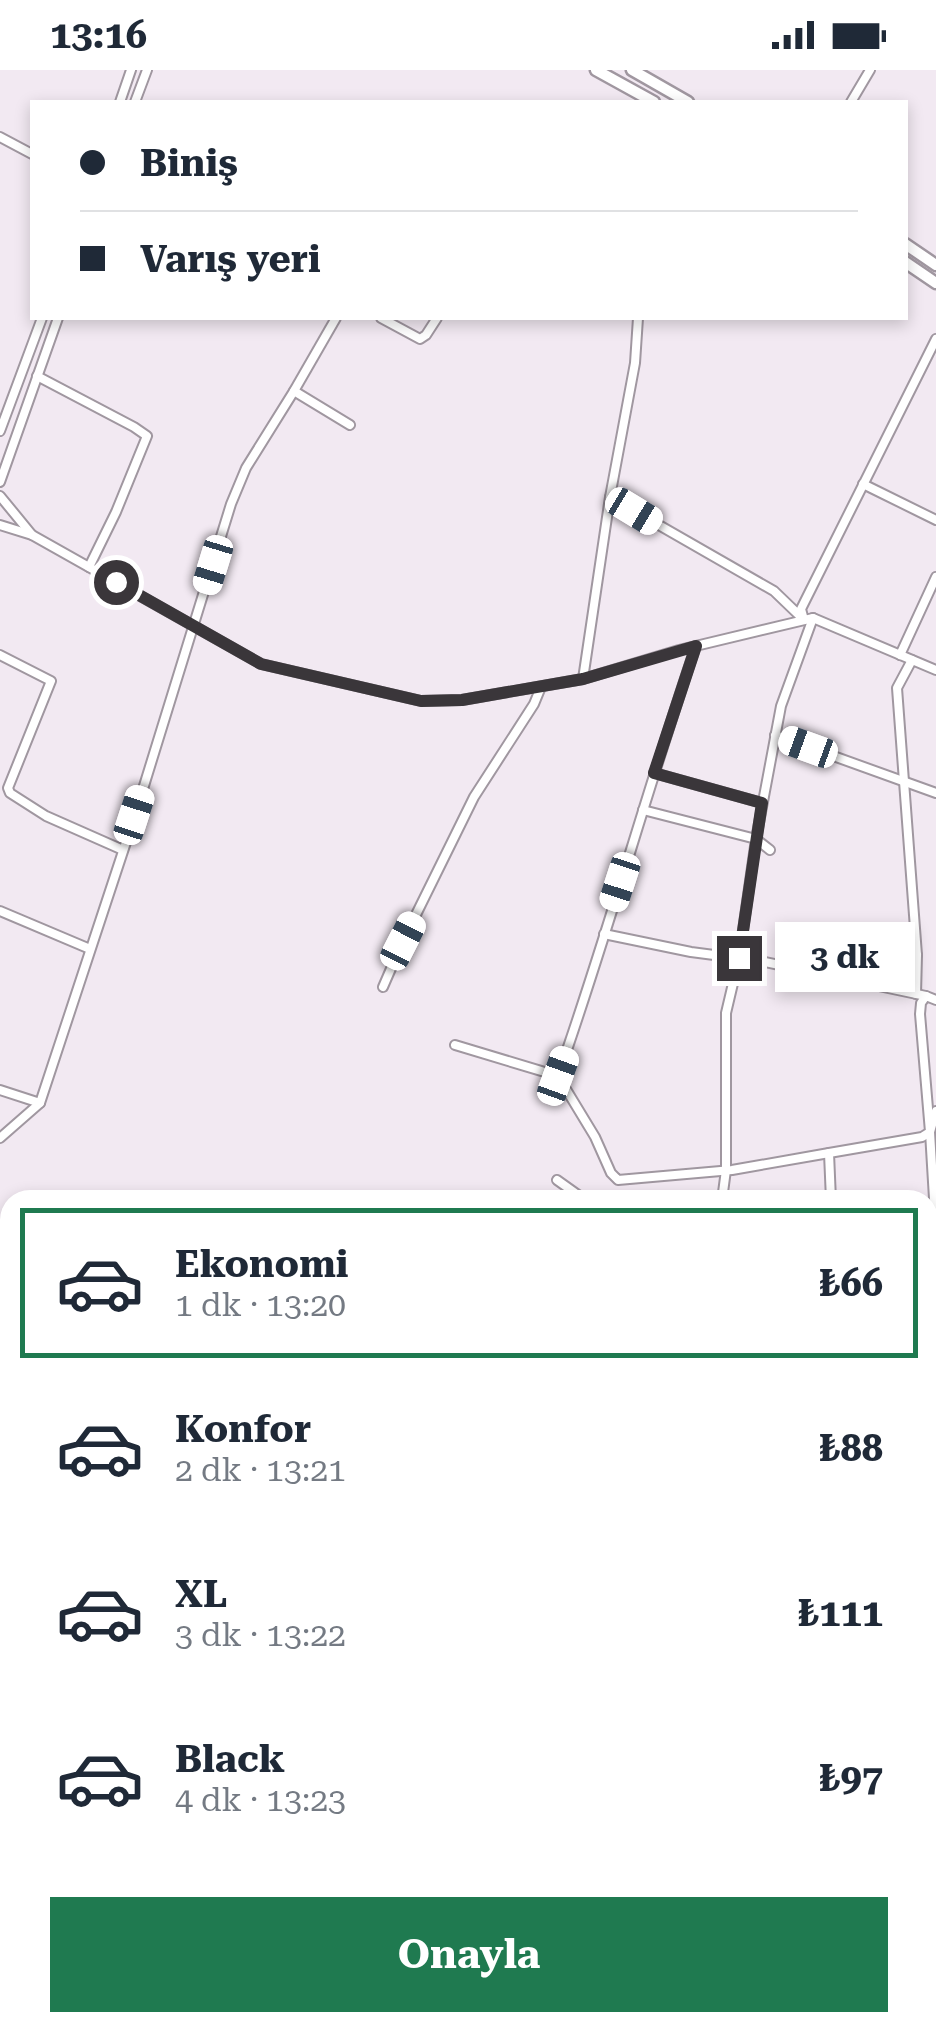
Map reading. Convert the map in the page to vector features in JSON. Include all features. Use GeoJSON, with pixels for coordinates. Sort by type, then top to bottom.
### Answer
{"type":"FeatureCollection","features":[{"type":"Feature","properties":{"kind":"main road"},"geometry":{"type":"LineString","coordinates":[[596,70],[650,100]]}},
{"type":"Feature","properties":{"kind":"main road"},"geometry":{"type":"LineString","coordinates":[[632,70],[684,100]]}},
{"type":"Feature","properties":{"kind":"main road"},"geometry":{"type":"LineString","coordinates":[[908,246],[936,265]]}},
{"type":"Feature","properties":{"kind":"main road"},"geometry":{"type":"LineString","coordinates":[[908,264],[936,283]]}},
{"type":"Feature","properties":{"kind":"street"},"geometry":{"type":"LineString","coordinates":[[121,100],[132,70]]}},
{"type":"Feature","properties":{"kind":"street"},"geometry":{"type":"LineString","coordinates":[[137,100],[147,70]]}},
{"type":"Feature","properties":{"kind":"street"},"geometry":{"type":"LineString","coordinates":[[852,100],[870,70]]}},
{"type":"Feature","properties":{"kind":"street"},"geometry":{"type":"LineString","coordinates":[[0,137],[30,153]]}},
{"type":"Feature","properties":{"kind":"street"},"geometry":{"type":"LineString","coordinates":[[0,431],[41,320]]}},
{"type":"Feature","properties":{"kind":"street"},"geometry":{"type":"LineString","coordinates":[[0,482],[57,320]]}},
{"type":"Feature","properties":{"kind":"street"},"geometry":{"type":"LineString","coordinates":[[0,1138],[40,1104],[246,468],[335,320]]}},
{"type":"Feature","properties":{"kind":"street"},"geometry":{"type":"LineString","coordinates":[[385,320],[420,339],[436,320]]}},
{"type":"Feature","properties":{"kind":"street"},"geometry":{"type":"LineString","coordinates":[[583,679],[638,320]]}},
{"type":"Feature","properties":{"kind":"street"},"geometry":{"type":"LineString","coordinates":[[808,619],[801,609],[936,339]]}},
{"type":"Feature","properties":{"kind":"street"},"geometry":{"type":"LineString","coordinates":[[38,376],[147,436],[89,567]]}},
{"type":"Feature","properties":{"kind":"street"},"geometry":{"type":"LineString","coordinates":[[294,391],[350,425]]}},
{"type":"Feature","properties":{"kind":"street"},"geometry":{"type":"LineString","coordinates":[[862,484],[936,520]]}},
{"type":"Feature","properties":{"kind":"street"},"geometry":{"type":"LineString","coordinates":[[0,496],[32,536]]}},
{"type":"Feature","properties":{"kind":"street"},"geometry":{"type":"LineString","coordinates":[[610,497],[774,591],[808,619],[936,670]]}},
{"type":"Feature","properties":{"kind":"street"},"geometry":{"type":"LineString","coordinates":[[0,525],[32,536],[261,664],[421,701],[462,700],[583,679],[808,619]]}},
{"type":"Feature","properties":{"kind":"street"},"geometry":{"type":"LineString","coordinates":[[900,655],[936,577]]}},
{"type":"Feature","properties":{"kind":"street"},"geometry":{"type":"LineString","coordinates":[[723,1190],[726,1013],[739,958],[781,706],[808,619]]}},
{"type":"Feature","properties":{"kind":"street"},"geometry":{"type":"LineString","coordinates":[[558,1076],[696,646]]}},
{"type":"Feature","properties":{"kind":"street"},"geometry":{"type":"LineString","coordinates":[[0,655],[52,681],[8,788],[10,793],[46,816],[123,850]]}},
{"type":"Feature","properties":{"kind":"street"},"geometry":{"type":"LineString","coordinates":[[912,660],[898,688],[934,1190]]}},
{"type":"Feature","properties":{"kind":"street"},"geometry":{"type":"LineString","coordinates":[[384,987],[474,797],[541,687]]}},
{"type":"Feature","properties":{"kind":"street"},"geometry":{"type":"LineString","coordinates":[[776,735],[936,794]]}},
{"type":"Feature","properties":{"kind":"street"},"geometry":{"type":"LineString","coordinates":[[654,773],[762,803]]}},
{"type":"Feature","properties":{"kind":"street"},"geometry":{"type":"LineString","coordinates":[[642,810],[756,839],[770,850]]}},
{"type":"Feature","properties":{"kind":"street"},"geometry":{"type":"LineString","coordinates":[[0,911],[90,949]]}},
{"type":"Feature","properties":{"kind":"street"},"geometry":{"type":"LineString","coordinates":[[841,928],[917,955]]}},
{"type":"Feature","properties":{"kind":"street"},"geometry":{"type":"LineString","coordinates":[[604,934],[690,952],[760,961],[936,1000]]}},
{"type":"Feature","properties":{"kind":"street"},"geometry":{"type":"LineString","coordinates":[[455,1044],[558,1076],[618,1180],[726,1170],[922,1137],[930,1132],[936,1111]]}},
{"type":"Feature","properties":{"kind":"street"},"geometry":{"type":"LineString","coordinates":[[0,1090],[40,1104]]}},
{"type":"Feature","properties":{"kind":"street"},"geometry":{"type":"LineString","coordinates":[[829,1153],[831,1190]]}},
{"type":"Feature","properties":{"kind":"street"},"geometry":{"type":"LineString","coordinates":[[557,1180],[570,1190]]}},
{"type":"Feature","properties":{"kind":"route"},"geometry":{"type":"LineString","coordinates":[[116,582],[261,664],[421,701],[462,700],[583,679],[696,646],[654,773],[762,803],[739,958]]}}]}
